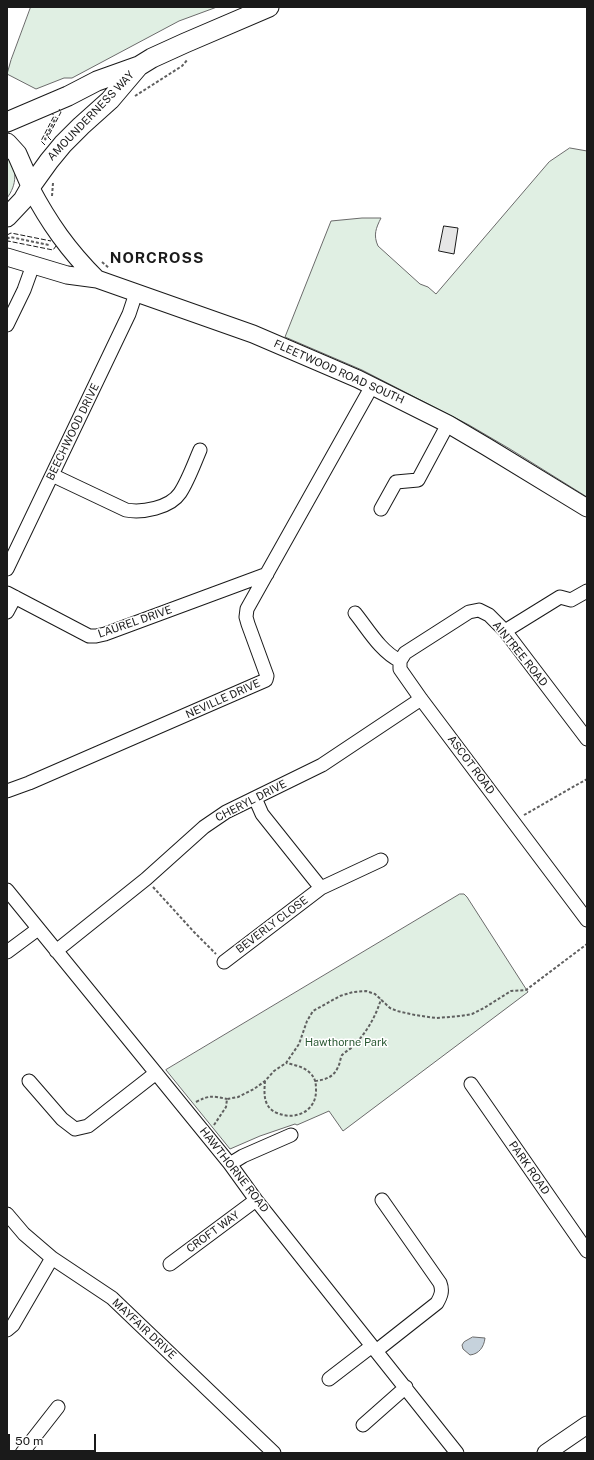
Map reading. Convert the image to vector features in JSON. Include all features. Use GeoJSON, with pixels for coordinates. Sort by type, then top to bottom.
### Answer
{"type":"FeatureCollection","features":[{"type":"Feature","properties":{"kind":"highway","name":"AMOUNDERNESS WAY"},"geometry":{"type":"LineString","coordinates":[[7,122],[98,81],[139,66],[152,58],[185,43],[269,7]]}},
{"type":"Feature","properties":{"kind":"highway","name":"AMOUNDERNESS WAY"},"geometry":{"type":"LineString","coordinates":[[7,217],[18,206],[58,150],[80,126],[110,100],[139,66]]}},
{"type":"Feature","properties":{"kind":"highway"},"geometry":{"type":"LineString","coordinates":[[7,143],[17,154],[31,187]]}},
{"type":"Feature","properties":{"kind":"main road","name":"FLEETWOOD ROAD SOUTH"},"geometry":{"type":"LineString","coordinates":[[31,187],[48,220],[79,261],[97,279]]}},
{"type":"Feature","properties":{"kind":"main road","name":"FLEETWOOD ROAD SOUTH"},"geometry":{"type":"LineString","coordinates":[[7,257],[67,275],[97,279],[253,334],[372,386],[448,424],[587,508]]}},
{"type":"Feature","properties":{"kind":"main road"},"geometry":{"type":"LineString","coordinates":[[546,1453],[587,1425]]}},
{"type":"Feature","properties":{"kind":"street"},"geometry":{"type":"LineString","coordinates":[[7,325],[33,265]]}},
{"type":"Feature","properties":{"kind":"street","name":"BEECHWOOD DRIVE"},"geometry":{"type":"LineString","coordinates":[[7,569],[129,314],[136,293]]}},
{"type":"Feature","properties":{"kind":"street","name":"NEVILLE DRIVE"},"geometry":{"type":"LineString","coordinates":[[7,791],[29,783],[266,680],[268,676],[246,617],[248,609],[372,386]]}},
{"type":"Feature","properties":{"kind":"street"},"geometry":{"type":"LineString","coordinates":[[381,508],[396,482],[418,480],[448,424]]}},
{"type":"Feature","properties":{"kind":"street"},"geometry":{"type":"LineString","coordinates":[[52,475],[126,510],[136,512],[165,505],[179,494],[200,450]]}},
{"type":"Feature","properties":{"kind":"street","name":"LAUREL DRIVE"},"geometry":{"type":"LineString","coordinates":[[11,595],[89,636],[96,636],[267,574]]}},
{"type":"Feature","properties":{"kind":"street"},"geometry":{"type":"LineString","coordinates":[[505,631],[560,597],[571,600],[587,591]]}},
{"type":"Feature","properties":{"kind":"street"},"geometry":{"type":"LineString","coordinates":[[7,612],[11,595]]}},
{"type":"Feature","properties":{"kind":"street","name":"AINTREE ROAD"},"geometry":{"type":"LineString","coordinates":[[400,661],[405,653],[469,612],[479,610],[489,616],[505,631],[587,739]]}},
{"type":"Feature","properties":{"kind":"street"},"geometry":{"type":"LineString","coordinates":[[355,613],[385,650],[392,657],[400,661]]}},
{"type":"Feature","properties":{"kind":"street","name":"ASCOT ROAD"},"geometry":{"type":"LineString","coordinates":[[400,661],[400,669],[421,699],[587,920]]}},
{"type":"Feature","properties":{"kind":"street","name":"CHERYL DRIVE"},"geometry":{"type":"LineString","coordinates":[[56,951],[146,879],[204,827],[226,812],[322,765],[421,699]]}},
{"type":"Feature","properties":{"kind":"street"},"geometry":{"type":"LineString","coordinates":[[255,798],[262,814],[321,888]]}},
{"type":"Feature","properties":{"kind":"street","name":"BEVERLY CLOSE"},"geometry":{"type":"LineString","coordinates":[[224,962],[321,888],[380,860]]}},
{"type":"Feature","properties":{"kind":"street","name":"HAWTHORNE ROAD"},"geometry":{"type":"LineString","coordinates":[[7,890],[230,1164],[256,1200],[457,1453]]}},
{"type":"Feature","properties":{"kind":"street"},"geometry":{"type":"LineString","coordinates":[[7,952],[38,929]]}},
{"type":"Feature","properties":{"kind":"street"},"geometry":{"type":"LineString","coordinates":[[29,1081],[62,1120],[75,1129],[88,1126],[156,1073]]}},
{"type":"Feature","properties":{"kind":"street","name":"PARK ROAD"},"geometry":{"type":"LineString","coordinates":[[471,1084],[587,1251]]}},
{"type":"Feature","properties":{"kind":"street"},"geometry":{"type":"LineString","coordinates":[[230,1164],[243,1156],[291,1135]]}},
{"type":"Feature","properties":{"kind":"street","name":"CROFT WAY"},"geometry":{"type":"LineString","coordinates":[[170,1264],[256,1200]]}},
{"type":"Feature","properties":{"kind":"street"},"geometry":{"type":"LineString","coordinates":[[329,1379],[437,1304],[441,1296],[442,1289],[440,1283],[382,1200]]}},
{"type":"Feature","properties":{"kind":"street","name":"MAYFAIR DRIVE"},"geometry":{"type":"LineString","coordinates":[[7,1214],[24,1234],[52,1258],[112,1298],[274,1453]]}},
{"type":"Feature","properties":{"kind":"street"},"geometry":{"type":"LineString","coordinates":[[7,1330],[13,1325],[52,1258]]}},
{"type":"Feature","properties":{"kind":"street"},"geometry":{"type":"LineString","coordinates":[[363,1425],[406,1387]]}},
{"type":"Feature","properties":{"kind":"street"},"geometry":{"type":"LineString","coordinates":[[22,1453],[58,1407]]}},
{"type":"Feature","properties":{"kind":"path"},"geometry":{"type":"LineString","coordinates":[[132,98],[182,66]]}},
{"type":"Feature","properties":{"kind":"path"},"geometry":{"type":"LineString","coordinates":[[52,103],[57,114],[45,139],[58,150]]}},
{"type":"Feature","properties":{"kind":"path"},"geometry":{"type":"LineString","coordinates":[[52,196],[53,182]]}},
{"type":"Feature","properties":{"kind":"path"},"geometry":{"type":"LineString","coordinates":[[7,239],[10,237],[52,246],[61,238]]}},
{"type":"Feature","properties":{"kind":"path"},"geometry":{"type":"LineString","coordinates":[[96,258],[111,269]]}},
{"type":"Feature","properties":{"kind":"path"},"geometry":{"type":"LineString","coordinates":[[514,822],[587,779]]}},
{"type":"Feature","properties":{"kind":"path"},"geometry":{"type":"LineString","coordinates":[[146,879],[194,932],[224,962]]}},
{"type":"Feature","properties":{"kind":"path"},"geometry":{"type":"LineString","coordinates":[[186,1109],[205,1097],[213,1096],[227,1099],[238,1097],[254,1089],[265,1081],[274,1071],[286,1063],[299,1044],[307,1021],[313,1011],[340,996],[353,992],[366,991],[375,994],[390,1008],[414,1015],[449,1018],[472,1014],[512,991],[526,990],[587,944]]}},
{"type":"Feature","properties":{"kind":"path"},"geometry":{"type":"LineString","coordinates":[[316,1081],[324,1080],[334,1074],[342,1056],[353,1047],[367,1029],[378,1010],[381,999]]}},
{"type":"Feature","properties":{"kind":"path"},"geometry":{"type":"LineString","coordinates":[[265,1081],[264,1097],[268,1106],[273,1111],[283,1115],[292,1116],[304,1112],[313,1103],[316,1092],[316,1081],[305,1069],[286,1063]]}},
{"type":"Feature","properties":{"kind":"path"},"geometry":{"type":"LineString","coordinates":[[205,1133],[215,1124],[226,1107],[227,1099]]}},
{"type":"Feature","properties":{"kind":"green space"},"geometry":{"type":"Polygon","coordinates":[[[31,7],[217,7],[179,21],[72,78],[64,78],[36,89],[7,74],[31,7]]]}},
{"type":"Feature","properties":{"kind":"green space"},"geometry":{"type":"Polygon","coordinates":[[[570,148],[587,151],[587,497],[469,425],[362,370],[285,337],[331,221],[381,218],[376,232],[378,246],[420,284],[428,287],[436,294],[549,162],[570,148]]]}},
{"type":"Feature","properties":{"kind":"green space"},"geometry":{"type":"Polygon","coordinates":[[[7,156],[13,166],[15,177],[13,188],[7,198],[7,156]]]}},
{"type":"Feature","properties":{"kind":"green space","name":"Hawthorne Park"},"geometry":{"type":"Polygon","coordinates":[[[460,894],[464,894],[467,897],[528,992],[343,1131],[329,1111],[297,1125],[295,1124],[260,1136],[230,1149],[166,1070],[460,894]]]}},
{"type":"Feature","properties":{"kind":"shaded area"},"geometry":{"type":"Polygon","coordinates":[[[473,1337],[485,1338],[484,1344],[480,1350],[470,1355],[463,1349],[462,1345],[464,1342],[473,1337]]]}},
{"type":"Feature","properties":{"kind":"building"},"geometry":{"type":"Polygon","coordinates":[[[444,226],[458,228],[454,254],[439,251],[444,226]]]}},
{"type":"Feature","properties":{"kind":"fence"},"geometry":{"type":"LineString","coordinates":[[51,140],[48,137],[61,112],[59,109]]}},
{"type":"Feature","properties":{"kind":"fence"},"geometry":{"type":"LineString","coordinates":[[45,145],[41,141],[54,116],[52,113]]}},
{"type":"Feature","properties":{"kind":"fence"},"geometry":{"type":"LineString","coordinates":[[7,235],[11,233],[51,241]]}},
{"type":"Feature","properties":{"kind":"fence"},"geometry":{"type":"LineString","coordinates":[[7,243],[8,241],[53,250],[56,246]]}},
{"type":"Feature","properties":{"kind":"district","name":"NORCROSS"},"geometry":{"type":"Point","coordinates":[157,258]}}]}
